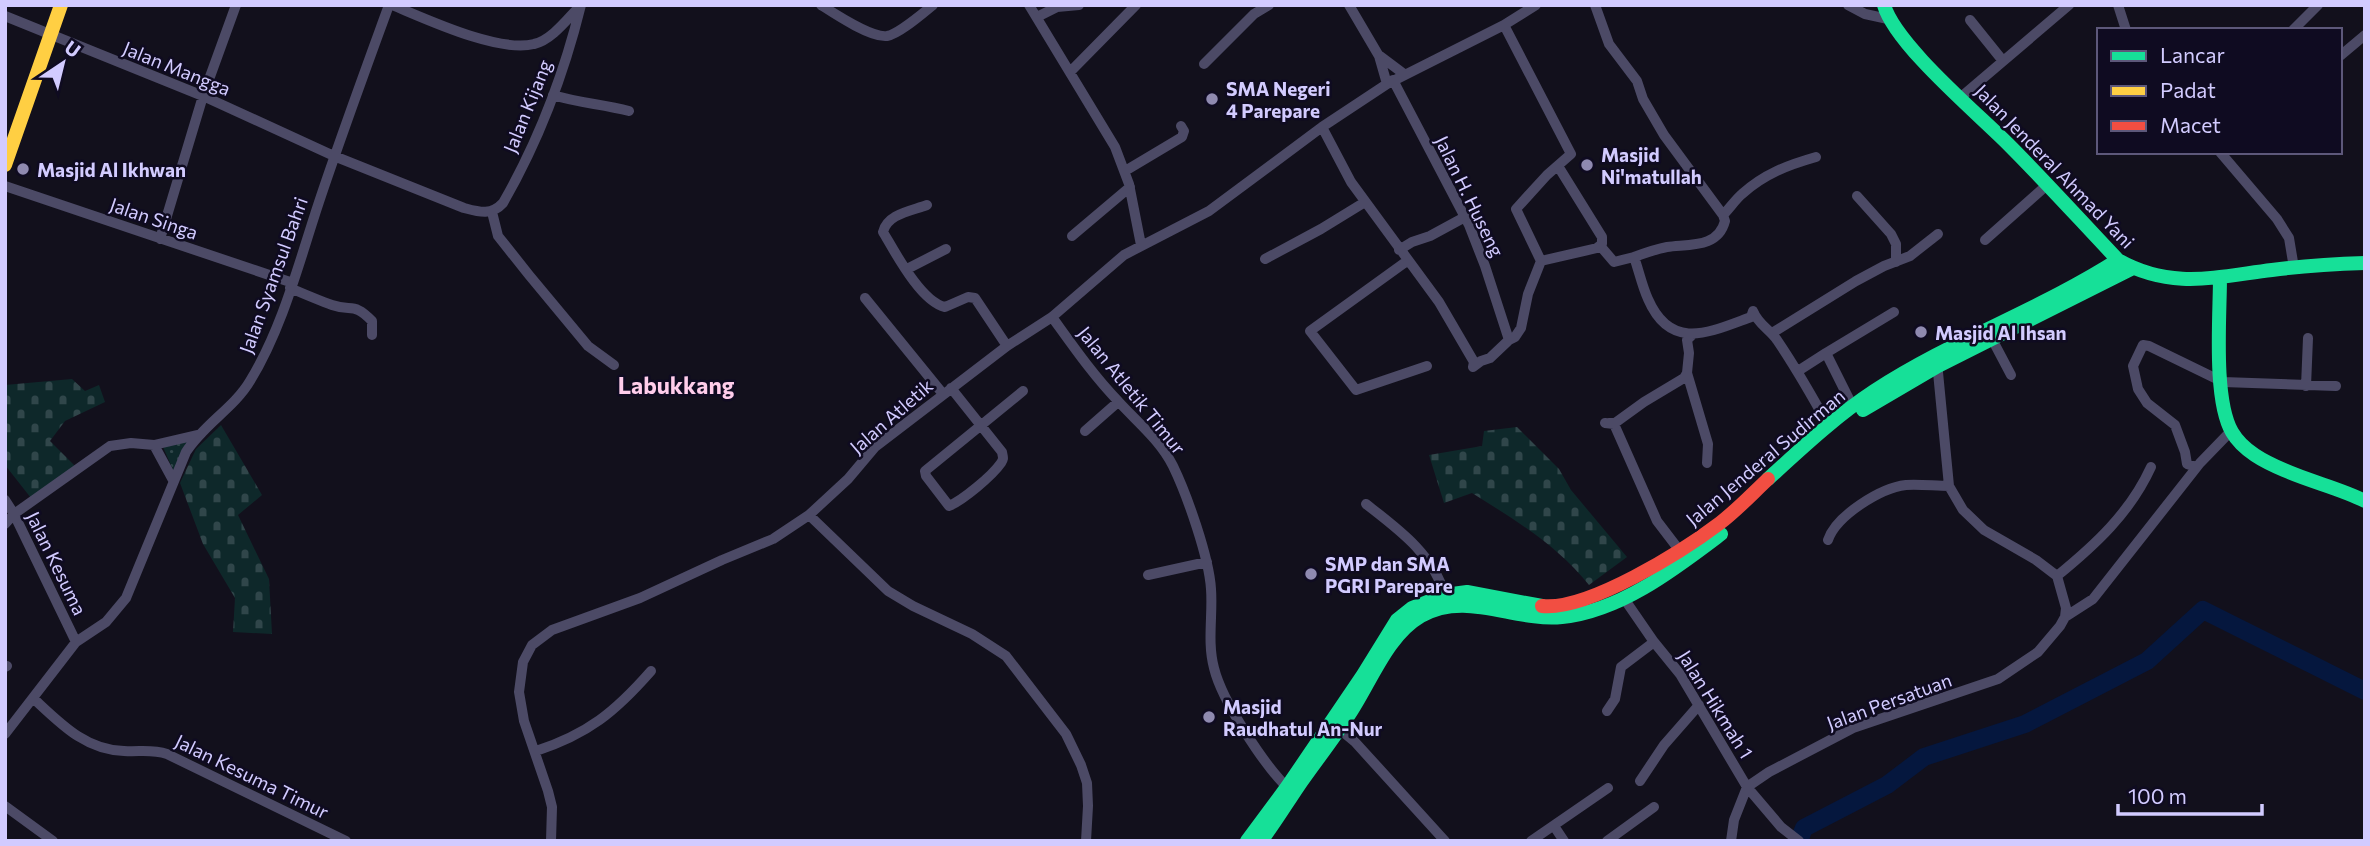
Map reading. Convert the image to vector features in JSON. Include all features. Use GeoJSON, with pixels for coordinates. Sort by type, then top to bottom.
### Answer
{"type":"FeatureCollection","features":[{"type":"Feature","properties":{"kind":"main road"},"geometry":{"type":"LineString","coordinates":[[5,165],[61,5]]}},
{"type":"Feature","properties":{"kind":"main road","name":"Jalan Jenderal Ahmad Yani"},"geometry":{"type":"LineString","coordinates":[[1886,12],[1916,53],[2118,260],[2131,269],[2152,277],[2183,281],[2365,263]]}},
{"type":"Feature","properties":{"kind":"main road","name":"Jalan Jenderal Sudirman"},"geometry":{"type":"LineString","coordinates":[[1335,726],[1397,620],[1412,607],[1445,595],[1467,592],[1522,604],[1565,606],[1610,590],[1683,555],[1828,425],[1853,407],[2085,281],[2118,260]]}},
{"type":"Feature","properties":{"kind":"main road","name":"Jalan Jenderal Sudirman"},"geometry":{"type":"LineString","coordinates":[[1936,361],[1993,338],[2131,269]]}},
{"type":"Feature","properties":{"kind":"main road"},"geometry":{"type":"LineString","coordinates":[[2220,277],[2222,382],[2226,417],[2231,431],[2246,448],[2267,461],[2365,501]]}},
{"type":"Feature","properties":{"kind":"main road","name":"Jalan Jenderal Sudirman"},"geometry":{"type":"LineString","coordinates":[[1261,841],[1290,791],[1409,624],[1424,614],[1454,605],[1477,605],[1540,618],[1579,612],[1623,597],[1735,523],[1880,393]]}},
{"type":"Feature","properties":{"kind":"main road","name":"Jalan Jenderal Sudirman"},"geometry":{"type":"LineString","coordinates":[[1247,841],[1290,791]]}},
{"type":"Feature","properties":{"kind":"street"},"geometry":{"type":"LineString","coordinates":[[160,239],[203,96],[236,5]]}},
{"type":"Feature","properties":{"kind":"street"},"geometry":{"type":"LineString","coordinates":[[390,5],[460,34],[509,44],[533,45],[551,35],[581,5]]}},
{"type":"Feature","properties":{"kind":"street","name":"Jalan Syamsul Bahri"},"geometry":{"type":"LineString","coordinates":[[5,734],[76,642],[106,622],[126,598],[173,480],[197,435],[249,384],[274,335],[334,156],[390,5]]}},
{"type":"Feature","properties":{"kind":"street","name":"Jalan Kijang"},"geometry":{"type":"LineString","coordinates":[[492,212],[497,210],[509,192],[528,155],[553,94],[581,5]]}},
{"type":"Feature","properties":{"kind":"street"},"geometry":{"type":"LineString","coordinates":[[821,5],[849,22],[886,36],[933,5]]}},
{"type":"Feature","properties":{"kind":"street"},"geometry":{"type":"LineString","coordinates":[[1029,5],[1115,147],[1130,187],[1142,245]]}},
{"type":"Feature","properties":{"kind":"street"},"geometry":{"type":"LineString","coordinates":[[1037,18],[1057,7],[1079,5]]}},
{"type":"Feature","properties":{"kind":"street"},"geometry":{"type":"LineString","coordinates":[[1071,71],[1136,5]]}},
{"type":"Feature","properties":{"kind":"street"},"geometry":{"type":"LineString","coordinates":[[1204,64],[1254,14],[1269,5]]}},
{"type":"Feature","properties":{"kind":"street"},"geometry":{"type":"LineString","coordinates":[[1349,5],[1379,56],[1404,74]]}},
{"type":"Feature","properties":{"kind":"street","name":"Jalan Atletik"},"geometry":{"type":"LineString","coordinates":[[551,841],[552,807],[524,720],[519,692],[523,662],[532,645],[552,631],[640,598],[773,539],[808,515],[848,479],[875,447],[1007,346],[1052,317],[1111,265],[1142,245],[1209,211],[1322,127],[1390,82],[1504,25],[1536,5]]}},
{"type":"Feature","properties":{"kind":"street"},"geometry":{"type":"LineString","coordinates":[[1541,261],[1602,248],[1614,262],[1665,247],[1710,241],[1721,233],[1725,221],[1664,135],[1643,99],[1637,81],[1609,44],[1595,5]]}},
{"type":"Feature","properties":{"kind":"street"},"geometry":{"type":"LineString","coordinates":[[1848,5],[1865,14],[1886,12]]}},
{"type":"Feature","properties":{"kind":"street"},"geometry":{"type":"LineString","coordinates":[[1961,97],[2069,5]]}},
{"type":"Feature","properties":{"kind":"street"},"geometry":{"type":"LineString","coordinates":[[2118,5],[2125,28]]}},
{"type":"Feature","properties":{"kind":"street"},"geometry":{"type":"LineString","coordinates":[[2295,28],[2318,5]]}},
{"type":"Feature","properties":{"kind":"street","name":"Jalan Mangga"},"geometry":{"type":"LineString","coordinates":[[5,16],[203,96],[334,156]]}},
{"type":"Feature","properties":{"kind":"street"},"geometry":{"type":"LineString","coordinates":[[1970,20],[2003,61]]}},
{"type":"Feature","properties":{"kind":"street"},"geometry":{"type":"LineString","coordinates":[[1322,127],[1351,182],[1448,316],[1474,362],[1473,367],[1481,360],[1490,358],[1515,337],[1521,328],[1528,294],[1541,261],[1516,211],[1571,154],[1504,25]]}},
{"type":"Feature","properties":{"kind":"street"},"geometry":{"type":"LineString","coordinates":[[2342,54],[2365,35]]}},
{"type":"Feature","properties":{"kind":"street","name":"Jalan H. Huseng"},"geometry":{"type":"LineString","coordinates":[[1379,56],[1390,82],[1465,217],[1485,265],[1509,340]]}},
{"type":"Feature","properties":{"kind":"street"},"geometry":{"type":"LineString","coordinates":[[553,94],[579,103],[595,103],[629,111]]}},
{"type":"Feature","properties":{"kind":"street"},"geometry":{"type":"LineString","coordinates":[[1125,171],[1182,137],[1184,131],[1181,126]]}},
{"type":"Feature","properties":{"kind":"street"},"geometry":{"type":"LineString","coordinates":[[2222,154],[2283,228],[2291,246],[2294,268]]}},
{"type":"Feature","properties":{"kind":"street"},"geometry":{"type":"LineString","coordinates":[[334,156],[464,208],[492,212],[498,236],[529,275],[588,345],[614,365]]}},
{"type":"Feature","properties":{"kind":"street"},"geometry":{"type":"LineString","coordinates":[[1723,215],[1742,193],[1760,179],[1785,166],[1816,157]]}},
{"type":"Feature","properties":{"kind":"street"},"geometry":{"type":"LineString","coordinates":[[1558,166],[1602,237],[1602,244],[1597,248]]}},
{"type":"Feature","properties":{"kind":"street"},"geometry":{"type":"LineString","coordinates":[[1985,240],[2047,185]]}},
{"type":"Feature","properties":{"kind":"street","name":"Jalan Singa"},"geometry":{"type":"LineString","coordinates":[[5,186],[291,286],[335,306],[360,310],[372,321],[372,335]]}},
{"type":"Feature","properties":{"kind":"street"},"geometry":{"type":"LineString","coordinates":[[1072,236],[1130,187]]}},
{"type":"Feature","properties":{"kind":"street"},"geometry":{"type":"LineString","coordinates":[[1857,196],[1891,234],[1896,244],[1896,262]]}},
{"type":"Feature","properties":{"kind":"street"},"geometry":{"type":"LineString","coordinates":[[1265,259],[1365,202]]}},
{"type":"Feature","properties":{"kind":"street"},"geometry":{"type":"LineString","coordinates":[[926,205],[891,218],[883,232],[906,269],[926,294],[945,307],[968,297],[975,298],[1007,346]]}},
{"type":"Feature","properties":{"kind":"street"},"geometry":{"type":"LineString","coordinates":[[1399,250],[1465,217]]}},
{"type":"Feature","properties":{"kind":"street"},"geometry":{"type":"LineString","coordinates":[[1772,333],[1856,281],[1910,257],[1938,234]]}},
{"type":"Feature","properties":{"kind":"street"},"geometry":{"type":"LineString","coordinates":[[906,269],[946,249]]}},
{"type":"Feature","properties":{"kind":"street"},"geometry":{"type":"LineString","coordinates":[[1634,257],[1654,311],[1680,334],[1692,335],[1751,317],[1753,311],[1757,322],[1772,333],[1798,371],[1828,425]]}},
{"type":"Feature","properties":{"kind":"street"},"geometry":{"type":"LineString","coordinates":[[1408,261],[1310,331],[1356,390],[1427,366]]}},
{"type":"Feature","properties":{"kind":"street"},"geometry":{"type":"LineString","coordinates":[[865,298],[980,425],[1002,452],[1002,461],[953,506],[947,505],[925,471],[980,425],[1023,391]]}},
{"type":"Feature","properties":{"kind":"street"},"geometry":{"type":"LineString","coordinates":[[1798,371],[1894,312]]}},
{"type":"Feature","properties":{"kind":"street","name":"Jalan Atletik Timur"},"geometry":{"type":"LineString","coordinates":[[1052,317],[1088,368],[1155,440],[1173,467],[1207,562],[1211,585],[1210,645],[1214,670],[1235,713],[1290,791]]}},
{"type":"Feature","properties":{"kind":"street"},"geometry":{"type":"LineString","coordinates":[[1692,335],[1687,340],[1687,373],[1708,444],[1707,463]]}},
{"type":"Feature","properties":{"kind":"street"},"geometry":{"type":"LineString","coordinates":[[1993,338],[2011,375]]}},
{"type":"Feature","properties":{"kind":"street"},"geometry":{"type":"LineString","coordinates":[[2306,386],[2308,338]]}},
{"type":"Feature","properties":{"kind":"street"},"geometry":{"type":"LineString","coordinates":[[2196,467],[2187,464],[2175,425],[2144,399],[2138,388],[2134,361],[2145,344],[2222,382],[2336,386]]}},
{"type":"Feature","properties":{"kind":"street"},"geometry":{"type":"LineString","coordinates":[[1826,353],[1853,407]]}},
{"type":"Feature","properties":{"kind":"street"},"geometry":{"type":"LineString","coordinates":[[1936,361],[1949,486],[1963,510],[1984,530],[2036,560],[2057,576],[2066,608],[2065,617]]}},
{"type":"Feature","properties":{"kind":"street"},"geometry":{"type":"LineString","coordinates":[[1683,555],[1657,521],[1614,424],[1605,423],[1615,423],[1654,395],[1684,378],[1687,373]]}},
{"type":"Feature","properties":{"kind":"street"},"geometry":{"type":"LineString","coordinates":[[1085,431],[1118,402]]}},
{"type":"Feature","properties":{"kind":"street"},"geometry":{"type":"LineString","coordinates":[[2065,617],[2093,599],[2196,467],[2231,431]]}},
{"type":"Feature","properties":{"kind":"street"},"geometry":{"type":"LineString","coordinates":[[5,524],[14,514],[110,446],[131,443],[153,445],[197,435]]}},
{"type":"Feature","properties":{"kind":"street"},"geometry":{"type":"LineString","coordinates":[[153,445],[173,480]]}},
{"type":"Feature","properties":{"kind":"street"},"geometry":{"type":"LineString","coordinates":[[2057,576],[2097,542],[2115,522],[2135,498],[2151,467]]}},
{"type":"Feature","properties":{"kind":"street"},"geometry":{"type":"LineString","coordinates":[[1828,540],[1832,529],[1843,519],[1880,494],[1908,485],[1949,486]]}},
{"type":"Feature","properties":{"kind":"street","name":"Jalan Kesuma"},"geometry":{"type":"LineString","coordinates":[[5,500],[76,642]]}},
{"type":"Feature","properties":{"kind":"street"},"geometry":{"type":"LineString","coordinates":[[1366,504],[1423,554],[1435,569],[1445,595]]}},
{"type":"Feature","properties":{"kind":"street"},"geometry":{"type":"LineString","coordinates":[[808,515],[888,591],[972,634],[1006,656],[1066,734],[1081,765],[1087,794],[1086,841]]}},
{"type":"Feature","properties":{"kind":"street"},"geometry":{"type":"LineString","coordinates":[[1148,575],[1207,562]]}},
{"type":"Feature","properties":{"kind":"street","name":"Jalan Hikmah 1"},"geometry":{"type":"LineString","coordinates":[[1623,597],[1680,674],[1746,787],[1781,827],[1799,841]]}},
{"type":"Feature","properties":{"kind":"street","name":"Jalan Persatuan"},"geometry":{"type":"LineString","coordinates":[[1746,787],[1840,734],[1998,678],[2029,659],[2053,636],[2065,617]]}},
{"type":"Feature","properties":{"kind":"street"},"geometry":{"type":"LineString","coordinates":[[1607,710],[1615,699],[1621,667],[1654,642]]}},
{"type":"Feature","properties":{"kind":"street"},"geometry":{"type":"LineString","coordinates":[[536,751],[564,742],[587,730],[624,701],[651,671]]}},
{"type":"Feature","properties":{"kind":"street","name":"Jalan Kesuma Timur"},"geometry":{"type":"LineString","coordinates":[[33,698],[73,734],[92,745],[167,754],[346,841]]}},
{"type":"Feature","properties":{"kind":"street"},"geometry":{"type":"LineString","coordinates":[[1640,782],[1664,745],[1699,705]]}},
{"type":"Feature","properties":{"kind":"street"},"geometry":{"type":"LineString","coordinates":[[1335,726],[1354,742],[1445,841]]}},
{"type":"Feature","properties":{"kind":"street"},"geometry":{"type":"LineString","coordinates":[[1731,841],[1734,820],[1746,787]]}},
{"type":"Feature","properties":{"kind":"street"},"geometry":{"type":"LineString","coordinates":[[1531,841],[1608,788]]}},
{"type":"Feature","properties":{"kind":"street"},"geometry":{"type":"LineString","coordinates":[[5,806],[53,841]]}},
{"type":"Feature","properties":{"kind":"street"},"geometry":{"type":"LineString","coordinates":[[1607,841],[1654,807]]}},
{"type":"Feature","properties":{"kind":"street"},"geometry":{"type":"LineString","coordinates":[[1554,826],[1564,841]]}},
{"type":"Feature","properties":{"kind":"green space"},"geometry":{"type":"Polygon","coordinates":[[[72,379],[85,391],[99,385],[105,402],[65,421],[50,441],[75,466],[31,498],[5,465],[5,385],[72,379]]]}},
{"type":"Feature","properties":{"kind":"green space"},"geometry":{"type":"Polygon","coordinates":[[[221,425],[262,495],[238,515],[269,579],[272,634],[233,632],[235,598],[203,544],[180,483],[196,449],[221,425]]]}},
{"type":"Feature","properties":{"kind":"green space"},"geometry":{"type":"Polygon","coordinates":[[[1517,427],[1559,469],[1571,490],[1627,557],[1589,585],[1549,545],[1472,493],[1444,503],[1429,455],[1482,446],[1484,431],[1517,427]]]}},
{"type":"Feature","properties":{"kind":"green space"},"geometry":{"type":"Polygon","coordinates":[[[190,440],[174,472],[163,447],[190,440]]]}},
{"type":"Feature","properties":{"kind":"waterway"},"geometry":{"type":"LineString","coordinates":[[1799,841],[1804,828],[1887,785],[1924,757],[2025,724],[2147,661],[2203,610],[2365,691]]}},
{"type":"Feature","properties":{"kind":"traffic: fast"},"geometry":{"type":"LineString","coordinates":[[1884,5],[1891,21],[1920,58],[2022,158],[2118,260],[2156,275],[2194,279],[2295,267],[2365,263]]}},
{"type":"Feature","properties":{"kind":"traffic: fast"},"geometry":{"type":"LineString","coordinates":[[1768,479],[1806,444],[1874,391],[1934,356],[2058,294],[2118,260]]}},
{"type":"Feature","properties":{"kind":"traffic: fast"},"geometry":{"type":"LineString","coordinates":[[1863,410],[1938,366],[2131,269]]}},
{"type":"Feature","properties":{"kind":"traffic: fast"},"geometry":{"type":"LineString","coordinates":[[2220,277],[2220,379],[2226,417],[2232,432],[2248,450],[2269,463],[2365,501]]}},
{"type":"Feature","properties":{"kind":"traffic: fast"},"geometry":{"type":"LineString","coordinates":[[1261,841],[1345,720],[1390,646],[1409,624],[1438,609],[1455,606],[1473,606],[1544,617],[1584,613],[1647,586],[1721,534]]}},
{"type":"Feature","properties":{"kind":"traffic: fast"},"geometry":{"type":"LineString","coordinates":[[1247,841],[1287,787],[1397,620],[1412,608],[1445,595],[1467,592],[1542,606]]}},
{"type":"Feature","properties":{"kind":"traffic: slow"},"geometry":{"type":"LineString","coordinates":[[5,165],[61,5]]}},
{"type":"Feature","properties":{"kind":"traffic: jam"},"geometry":{"type":"LineString","coordinates":[[1542,606],[1561,605],[1584,599],[1660,563],[1720,523],[1768,479]]}},
{"type":"Feature","properties":{"kind":"place","name":"SMA Negeri 4 Parepare"},"geometry":{"type":"Point","coordinates":[1212,99]}},
{"type":"Feature","properties":{"kind":"place","name":"Masjid Ni'matullah"},"geometry":{"type":"Point","coordinates":[1587,165]}},
{"type":"Feature","properties":{"kind":"place","name":"Masjid Al Ikhwan"},"geometry":{"type":"Point","coordinates":[23,169]}},
{"type":"Feature","properties":{"kind":"place","name":"Masjid Al Ihsan"},"geometry":{"type":"Point","coordinates":[1921,332]}},
{"type":"Feature","properties":{"kind":"place","name":"SMP dan SMA PGRI Parepare"},"geometry":{"type":"Point","coordinates":[1311,574]}},
{"type":"Feature","properties":{"kind":"place","name":"Masjid Raudhatul An-Nur"},"geometry":{"type":"Point","coordinates":[1209,717]}},
{"type":"Feature","properties":{"kind":"district","name":"Labukkang"},"geometry":{"type":"Point","coordinates":[676,385]}}]}
